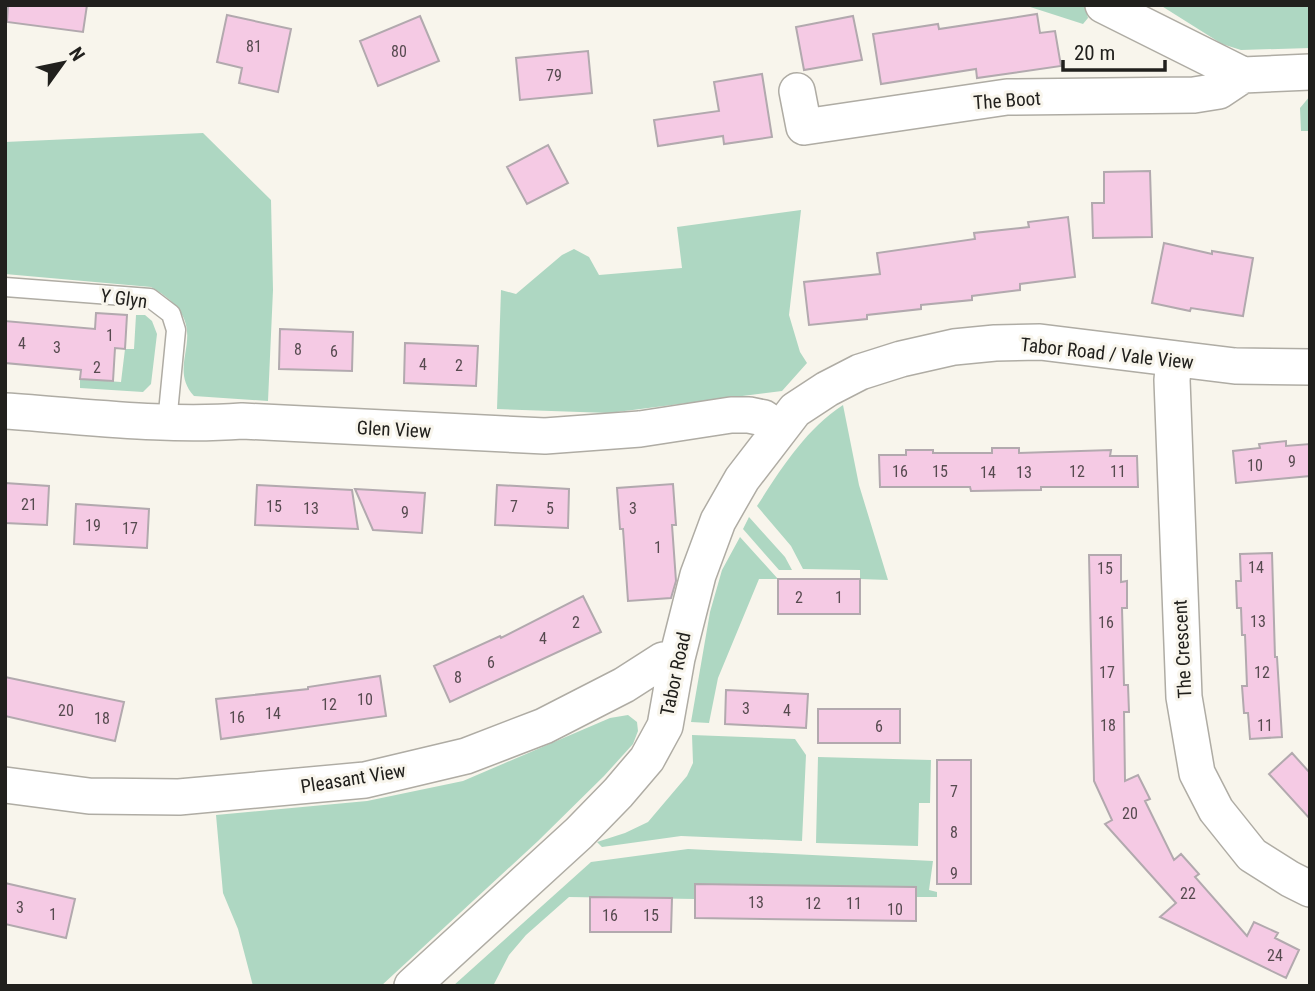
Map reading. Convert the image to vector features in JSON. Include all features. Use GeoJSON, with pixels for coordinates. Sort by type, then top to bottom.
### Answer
{"type":"FeatureCollection","features":[{"type":"Feature","properties":{"kind":"street"},"geometry":{"type":"LineString","coordinates":[[1120,9],[1243,75],[1310,72]]}},
{"type":"Feature","properties":{"kind":"street","name":"The Boot"},"geometry":{"type":"LineString","coordinates":[[797,91],[804,127],[1007,97],[1194,95],[1219,91],[1243,75]]}},
{"type":"Feature","properties":{"kind":"street","name":"Tabor Road / Vale View"},"geometry":{"type":"LineString","coordinates":[[827,389],[860,372],[901,359],[954,347],[995,343],[1040,342],[1248,367],[1310,367]]}},
{"type":"Feature","properties":{"kind":"street","name":"The Crescent"},"geometry":{"type":"LineString","coordinates":[[1174,359],[1172,393],[1184,698],[1197,773],[1216,810],[1252,855],[1310,888]]}},
{"type":"Feature","properties":{"kind":"street","name":"Tabor Road"},"geometry":{"type":"LineString","coordinates":[[412,986],[579,833],[647,759],[665,726],[677,658],[698,575],[718,521],[742,479],[779,429],[795,410],[827,389]]}},
{"type":"Feature","properties":{"kind":"street","name":"Glen View"},"geometry":{"type":"LineString","coordinates":[[5,411],[167,423],[242,421],[545,436],[640,429],[731,415],[749,415],[764,418],[779,429]]}},
{"type":"Feature","properties":{"kind":"street","name":"Pleasant View"},"geometry":{"type":"LineString","coordinates":[[5,785],[89,796],[179,797],[365,780],[466,756],[544,726],[624,685],[663,660],[677,658]]}},
{"type":"Feature","properties":{"kind":"lane","name":"Y Glyn"},"geometry":{"type":"LineString","coordinates":[[5,287],[150,299],[172,314],[176,330],[167,423]]}},
{"type":"Feature","properties":{"kind":"green space"},"geometry":{"type":"Polygon","coordinates":[[[1024,5],[1085,5],[1088,18],[1083,24],[1024,5]]]}},
{"type":"Feature","properties":{"kind":"green space"},"geometry":{"type":"Polygon","coordinates":[[[1160,5],[1310,5],[1310,48],[1241,50],[1222,44],[1160,5]]]}},
{"type":"Feature","properties":{"kind":"green space"},"geometry":{"type":"Polygon","coordinates":[[[1310,96],[1310,131],[1301,131],[1300,108],[1310,96]]]}},
{"type":"Feature","properties":{"kind":"green space"},"geometry":{"type":"Polygon","coordinates":[[[203,133],[271,200],[273,290],[268,401],[194,396],[186,383],[184,370],[187,330],[183,316],[172,302],[151,287],[5,274],[5,142],[203,133]]]}},
{"type":"Feature","properties":{"kind":"green space"},"geometry":{"type":"Polygon","coordinates":[[[801,210],[789,315],[800,352],[807,363],[782,391],[609,413],[497,409],[501,290],[516,294],[562,255],[574,249],[589,257],[599,275],[682,268],[677,227],[801,210]]]}},
{"type":"Feature","properties":{"kind":"green space"},"geometry":{"type":"Polygon","coordinates":[[[136,315],[145,315],[152,321],[157,334],[151,384],[143,392],[80,388],[80,379],[121,382],[125,349],[134,349],[136,315]]]}},
{"type":"Feature","properties":{"kind":"green space"},"geometry":{"type":"Polygon","coordinates":[[[843,405],[859,485],[888,580],[860,579],[860,570],[803,569],[791,546],[757,506],[805,438],[843,405]]]}},
{"type":"Feature","properties":{"kind":"green space"},"geometry":{"type":"Polygon","coordinates":[[[749,517],[785,557],[792,570],[779,570],[743,529],[749,517]]]}},
{"type":"Feature","properties":{"kind":"green space"},"geometry":{"type":"Polygon","coordinates":[[[740,537],[778,579],[759,579],[718,678],[709,723],[691,722],[710,612],[722,570],[740,537]]]}},
{"type":"Feature","properties":{"kind":"green space"},"geometry":{"type":"Polygon","coordinates":[[[628,715],[637,722],[638,731],[633,744],[604,776],[381,986],[253,986],[238,929],[223,893],[216,815],[367,801],[463,781],[610,718],[628,715]]]}},
{"type":"Feature","properties":{"kind":"green space"},"geometry":{"type":"Polygon","coordinates":[[[692,735],[795,739],[806,755],[802,841],[681,836],[602,847],[597,842],[648,822],[687,776],[693,763],[692,735]]]}},
{"type":"Feature","properties":{"kind":"green space"},"geometry":{"type":"Polygon","coordinates":[[[818,757],[931,760],[930,803],[919,803],[918,846],[816,843],[818,757]]]}},
{"type":"Feature","properties":{"kind":"green space"},"geometry":{"type":"Polygon","coordinates":[[[688,849],[933,861],[929,890],[937,892],[937,897],[916,897],[915,887],[695,884],[695,899],[569,897],[526,935],[509,955],[493,986],[453,986],[591,862],[688,849]]]}},
{"type":"Feature","properties":{"kind":"building"},"geometry":{"type":"Polygon","coordinates":[[[8,5],[87,5],[83,32],[7,22],[8,5]]]}},
{"type":"Feature","properties":{"kind":"building"},"geometry":{"type":"Polygon","coordinates":[[[1037,14],[1040,33],[1055,31],[1061,66],[977,78],[976,69],[881,84],[873,34],[938,24],[939,29],[1037,14]]]}},
{"type":"Feature","properties":{"kind":"building"},"geometry":{"type":"Polygon","coordinates":[[[227,15],[291,29],[278,92],[239,83],[242,68],[217,62],[227,15]]]}},
{"type":"Feature","properties":{"kind":"building"},"geometry":{"type":"Polygon","coordinates":[[[420,16],[439,61],[378,86],[360,41],[420,16]]]}},
{"type":"Feature","properties":{"kind":"building"},"geometry":{"type":"Polygon","coordinates":[[[853,16],[862,60],[804,70],[796,27],[853,16]]]}},
{"type":"Feature","properties":{"kind":"building"},"geometry":{"type":"Polygon","coordinates":[[[588,51],[592,93],[520,100],[516,58],[588,51]]]}},
{"type":"Feature","properties":{"kind":"building"},"geometry":{"type":"Polygon","coordinates":[[[762,74],[772,137],[724,144],[723,136],[658,146],[654,120],[719,111],[714,82],[762,74]]]}},
{"type":"Feature","properties":{"kind":"building"},"geometry":{"type":"Polygon","coordinates":[[[548,145],[568,183],[527,204],[507,167],[548,145]]]}},
{"type":"Feature","properties":{"kind":"building"},"geometry":{"type":"Polygon","coordinates":[[[1150,171],[1152,237],[1093,238],[1092,203],[1104,203],[1104,172],[1150,171]]]}},
{"type":"Feature","properties":{"kind":"building"},"geometry":{"type":"Polygon","coordinates":[[[1068,217],[1075,277],[1020,284],[1020,290],[972,296],[972,300],[921,305],[921,309],[867,315],[867,319],[809,325],[804,282],[880,274],[877,253],[975,239],[974,233],[1029,227],[1028,222],[1068,217]]]}},
{"type":"Feature","properties":{"kind":"building"},"geometry":{"type":"Polygon","coordinates":[[[1164,243],[1212,254],[1212,251],[1253,258],[1243,316],[1191,308],[1190,311],[1152,303],[1164,243]]]}},
{"type":"Feature","properties":{"kind":"building"},"geometry":{"type":"Polygon","coordinates":[[[96,313],[127,315],[125,349],[115,348],[113,381],[80,379],[81,370],[5,363],[5,321],[95,329],[96,313]]]}},
{"type":"Feature","properties":{"kind":"building"},"geometry":{"type":"Polygon","coordinates":[[[280,329],[353,332],[352,371],[279,369],[280,329]]]}},
{"type":"Feature","properties":{"kind":"building"},"geometry":{"type":"Polygon","coordinates":[[[405,343],[478,346],[476,386],[404,383],[405,343]]]}},
{"type":"Feature","properties":{"kind":"building"},"geometry":{"type":"Polygon","coordinates":[[[1286,441],[1286,446],[1310,444],[1310,476],[1236,483],[1233,451],[1286,441]]]}},
{"type":"Feature","properties":{"kind":"building"},"geometry":{"type":"Polygon","coordinates":[[[992,448],[1019,448],[1019,453],[1111,450],[1110,456],[1137,456],[1138,487],[1041,487],[1041,490],[971,491],[970,487],[880,487],[879,455],[906,455],[906,450],[992,453],[992,448]]]}},
{"type":"Feature","properties":{"kind":"building"},"geometry":{"type":"Polygon","coordinates":[[[5,483],[49,486],[47,525],[5,523],[5,483]]]}},
{"type":"Feature","properties":{"kind":"building"},"geometry":{"type":"Polygon","coordinates":[[[673,484],[676,525],[672,525],[676,581],[671,598],[628,601],[617,488],[673,484]]]}},
{"type":"Feature","properties":{"kind":"building"},"geometry":{"type":"Polygon","coordinates":[[[257,485],[352,490],[358,529],[255,525],[257,485]]]}},
{"type":"Feature","properties":{"kind":"building"},"geometry":{"type":"Polygon","coordinates":[[[497,485],[569,489],[568,528],[495,525],[497,485]]]}},
{"type":"Feature","properties":{"kind":"building"},"geometry":{"type":"Polygon","coordinates":[[[355,489],[425,493],[422,533],[373,530],[355,489]]]}},
{"type":"Feature","properties":{"kind":"building"},"geometry":{"type":"Polygon","coordinates":[[[76,504],[149,509],[147,548],[74,544],[76,504]]]}},
{"type":"Feature","properties":{"kind":"building"},"geometry":{"type":"Polygon","coordinates":[[[1272,553],[1275,657],[1282,737],[1250,739],[1242,686],[1247,686],[1245,635],[1242,635],[1241,608],[1237,608],[1236,581],[1241,581],[1240,554],[1272,553]]]}},
{"type":"Feature","properties":{"kind":"building"},"geometry":{"type":"Polygon","coordinates":[[[1089,555],[1121,555],[1121,582],[1127,581],[1127,608],[1122,608],[1124,685],[1128,685],[1129,712],[1124,712],[1125,781],[1138,775],[1150,799],[1145,801],[1174,860],[1181,854],[1199,874],[1195,877],[1247,936],[1254,922],[1278,933],[1275,938],[1299,950],[1286,978],[1160,917],[1176,903],[1105,824],[1112,820],[1094,781],[1089,555]]]}},
{"type":"Feature","properties":{"kind":"building"},"geometry":{"type":"Polygon","coordinates":[[[778,579],[860,579],[860,614],[778,614],[778,579]]]}},
{"type":"Feature","properties":{"kind":"building"},"geometry":{"type":"Polygon","coordinates":[[[583,596],[601,632],[450,702],[434,666],[500,636],[501,638],[583,596]]]}},
{"type":"Feature","properties":{"kind":"building"},"geometry":{"type":"Polygon","coordinates":[[[380,676],[386,716],[221,739],[216,699],[308,689],[380,676]]]}},
{"type":"Feature","properties":{"kind":"building"},"geometry":{"type":"Polygon","coordinates":[[[5,677],[124,702],[115,741],[5,716],[5,677]]]}},
{"type":"Feature","properties":{"kind":"building"},"geometry":{"type":"Polygon","coordinates":[[[726,690],[808,694],[806,728],[725,724],[726,690]]]}},
{"type":"Feature","properties":{"kind":"building"},"geometry":{"type":"Polygon","coordinates":[[[818,709],[900,709],[900,743],[818,743],[818,709]]]}},
{"type":"Feature","properties":{"kind":"building"},"geometry":{"type":"Polygon","coordinates":[[[1292,753],[1310,773],[1310,819],[1269,774],[1292,753]]]}},
{"type":"Feature","properties":{"kind":"building"},"geometry":{"type":"Polygon","coordinates":[[[937,760],[971,760],[971,884],[937,884],[937,760]]]}},
{"type":"Feature","properties":{"kind":"building"},"geometry":{"type":"Polygon","coordinates":[[[5,883],[75,899],[66,938],[5,924],[5,883]]]}},
{"type":"Feature","properties":{"kind":"building"},"geometry":{"type":"Polygon","coordinates":[[[695,884],[916,887],[916,921],[695,918],[695,884]]]}},
{"type":"Feature","properties":{"kind":"building"},"geometry":{"type":"Polygon","coordinates":[[[590,897],[672,898],[671,932],[590,932],[590,897]]]}}]}
